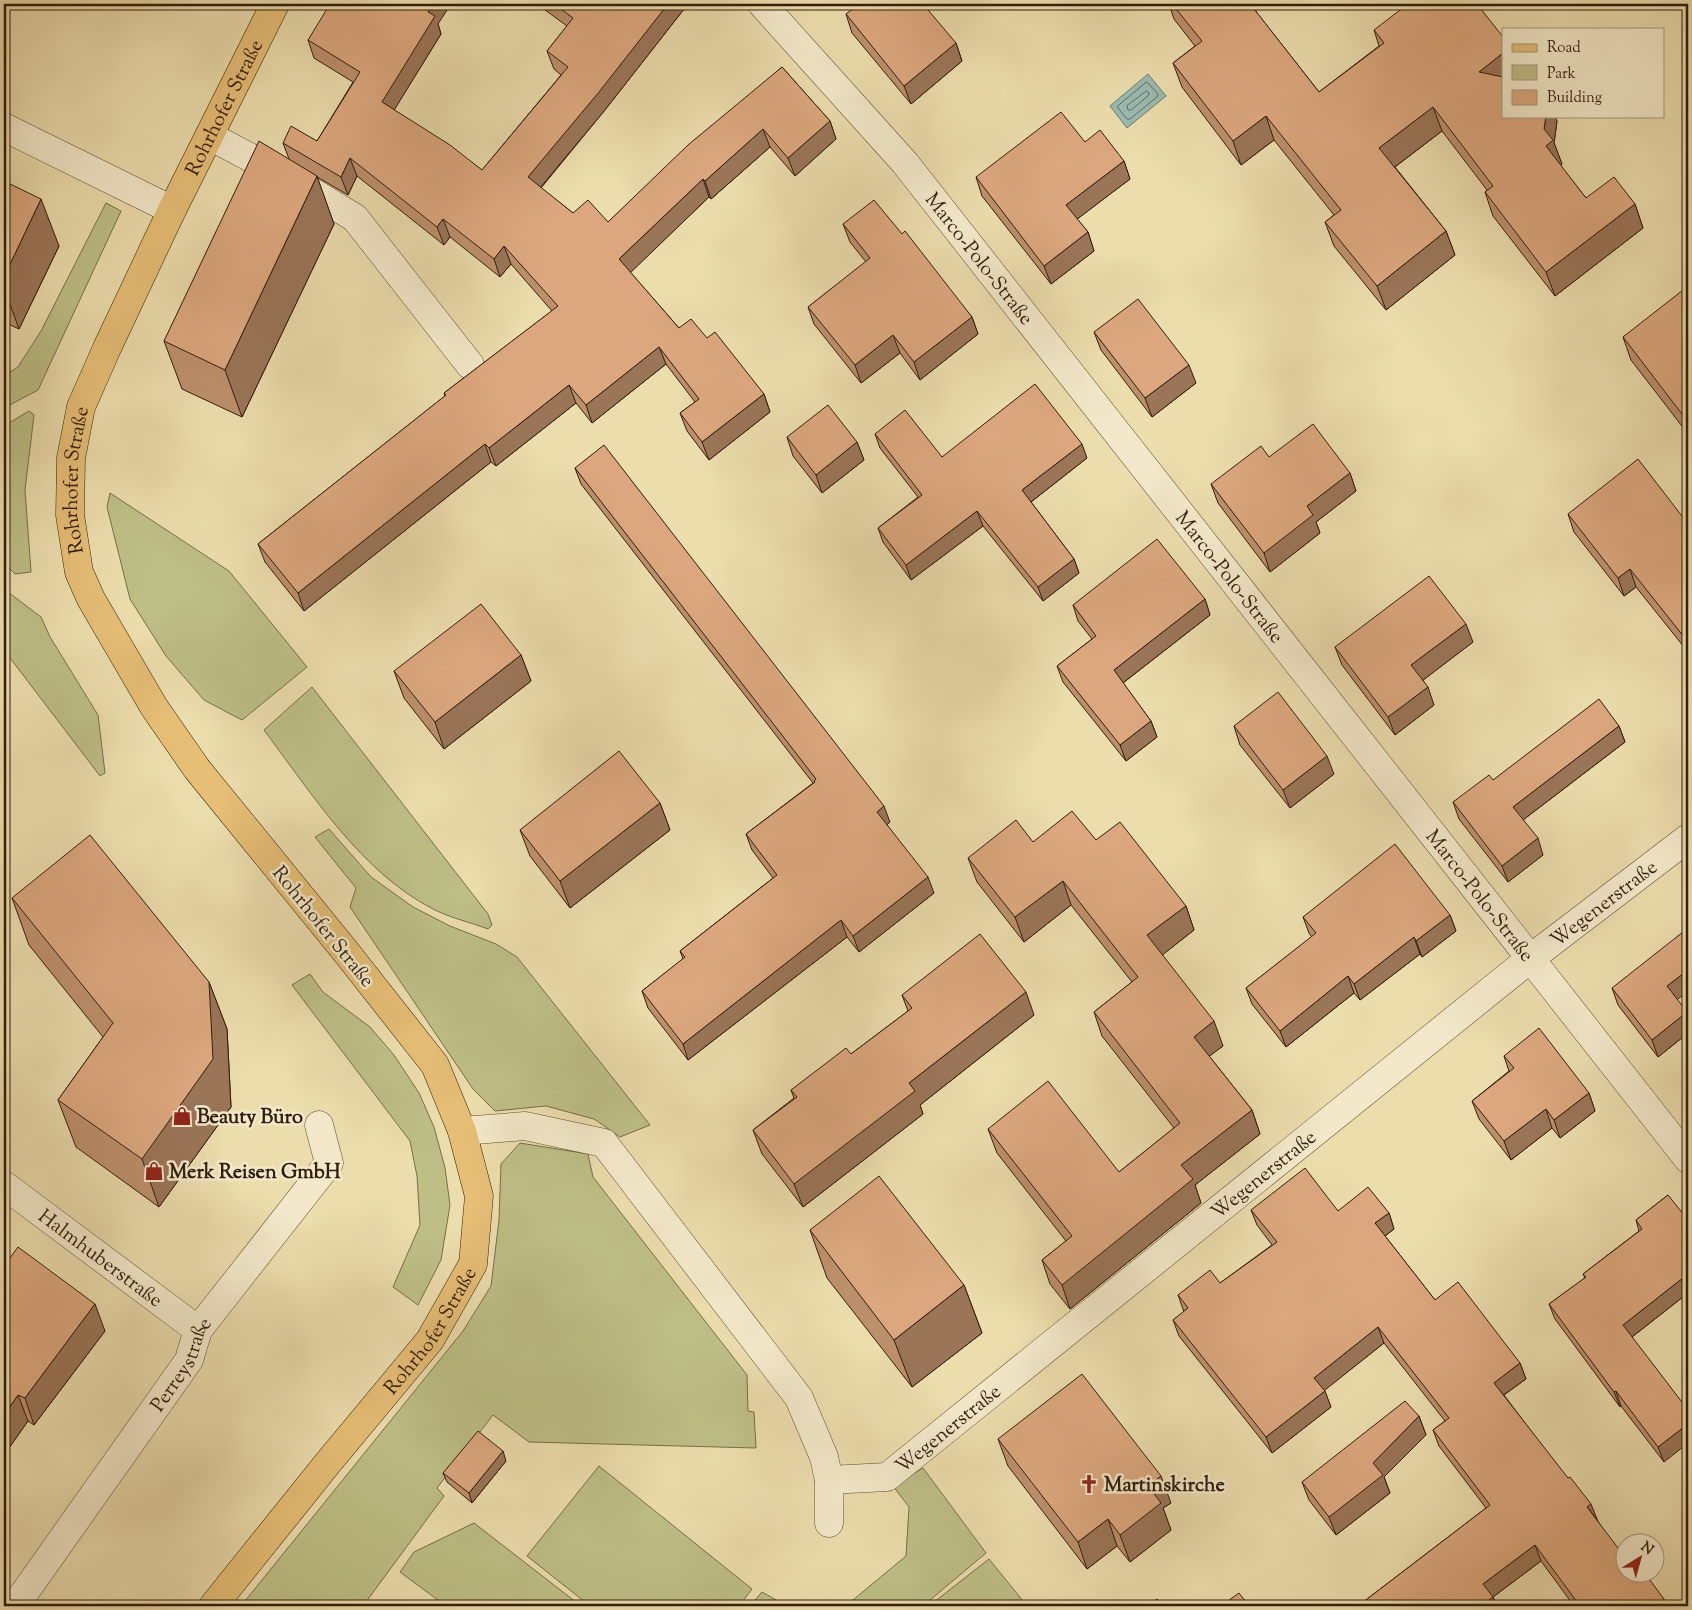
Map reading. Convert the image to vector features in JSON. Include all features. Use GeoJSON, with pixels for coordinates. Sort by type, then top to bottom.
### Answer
{"type":"FeatureCollection","features":[{"type":"Feature","properties":{"kind":"main road","name":"Rohrhofer Straße"},"geometry":{"type":"LineString","coordinates":[[213,1606],[326,1464],[430,1340],[473,1264],[479,1196],[462,1131],[435,1066],[346,952],[197,769],[154,707],[91,599],[79,572],[70,515],[71,458],[81,407],[172,210],[275,4]]}},
{"type":"Feature","properties":{"kind":"street","name":"Marco-Polo-Straße"},"geometry":{"type":"LineString","coordinates":[[762,4],[905,163],[1688,1159]]}},
{"type":"Feature","properties":{"kind":"street"},"geometry":{"type":"LineString","coordinates":[[4,126],[172,210]]}},
{"type":"Feature","properties":{"kind":"street"},"geometry":{"type":"LineString","coordinates":[[210,136],[281,174],[355,218],[470,366]]}},
{"type":"Feature","properties":{"kind":"street","name":"Wegenerstraße"},"geometry":{"type":"LineString","coordinates":[[829,1480],[887,1477],[1531,958],[1688,838]]}},
{"type":"Feature","properties":{"kind":"street","name":"Perreystraße"},"geometry":{"type":"LineString","coordinates":[[17,1606],[189,1360],[198,1330],[329,1163],[318,1124]]}},
{"type":"Feature","properties":{"kind":"street"},"geometry":{"type":"LineString","coordinates":[[462,1131],[525,1126],[604,1142],[799,1398],[824,1457],[829,1480],[829,1523]]}},
{"type":"Feature","properties":{"kind":"street","name":"Halmhuberstraße"},"geometry":{"type":"LineString","coordinates":[[4,1185],[198,1330]]}},
{"type":"Feature","properties":{"kind":"green space"},"geometry":{"type":"Polygon","coordinates":[[[106,203],[121,211],[38,390],[4,408],[4,376],[18,367],[41,331],[106,203]]]}},
{"type":"Feature","properties":{"kind":"green space"},"geometry":{"type":"Polygon","coordinates":[[[29,411],[34,415],[25,490],[31,572],[15,574],[4,563],[4,426],[29,411]]]}},
{"type":"Feature","properties":{"kind":"green space"},"geometry":{"type":"Polygon","coordinates":[[[110,493],[229,571],[307,667],[242,720],[204,700],[166,656],[130,599],[107,507],[110,493]]]}},
{"type":"Feature","properties":{"kind":"green space"},"geometry":{"type":"Polygon","coordinates":[[[4,589],[41,617],[50,637],[98,715],[105,773],[100,776],[4,650],[4,589]]]}},
{"type":"Feature","properties":{"kind":"green space"},"geometry":{"type":"Polygon","coordinates":[[[312,687],[488,914],[492,925],[488,929],[433,909],[407,893],[383,874],[340,830],[264,730],[312,687]]]}},
{"type":"Feature","properties":{"kind":"green space"},"geometry":{"type":"Polygon","coordinates":[[[329,829],[371,877],[413,907],[450,926],[496,944],[517,957],[650,1125],[620,1137],[594,1119],[546,1106],[495,1111],[473,1089],[350,907],[356,888],[315,837],[329,829]]]}},
{"type":"Feature","properties":{"kind":"green space"},"geometry":{"type":"Polygon","coordinates":[[[310,974],[323,992],[370,1027],[394,1055],[419,1093],[434,1127],[445,1168],[450,1205],[441,1260],[418,1305],[393,1287],[420,1225],[417,1176],[410,1141],[292,985],[310,974]]]}},
{"type":"Feature","properties":{"kind":"green space"},"geometry":{"type":"Polygon","coordinates":[[[520,1143],[588,1154],[593,1177],[747,1375],[748,1411],[754,1412],[756,1448],[529,1442],[493,1415],[437,1488],[444,1496],[363,1606],[241,1606],[463,1331],[491,1286],[499,1220],[501,1164],[520,1143]]]}},
{"type":"Feature","properties":{"kind":"green space"},"geometry":{"type":"Polygon","coordinates":[[[599,1466],[752,1589],[739,1606],[590,1606],[527,1556],[599,1466]]]}},
{"type":"Feature","properties":{"kind":"green space"},"geometry":{"type":"Polygon","coordinates":[[[923,1468],[986,1553],[923,1606],[833,1606],[853,1600],[906,1556],[909,1507],[893,1486],[923,1468]]]}},
{"type":"Feature","properties":{"kind":"green space"},"geometry":{"type":"Polygon","coordinates":[[[474,1523],[581,1606],[446,1606],[400,1572],[414,1552],[474,1523]]]}},
{"type":"Feature","properties":{"kind":"green space"},"geometry":{"type":"Polygon","coordinates":[[[989,1559],[1027,1606],[929,1606],[989,1559]]]}},
{"type":"Feature","properties":{"kind":"green space"},"geometry":{"type":"Polygon","coordinates":[[[762,1592],[787,1606],[750,1606],[762,1592]]]}},
{"type":"Feature","properties":{"kind":"water"},"geometry":{"type":"Polygon","coordinates":[[[1148,74],[1166,96],[1127,128],[1110,106],[1148,74]]]}},
{"type":"Feature","properties":{"kind":"building"},"geometry":{"type":"Polygon","coordinates":[[[330,4],[433,4],[428,12],[435,16],[382,102],[450,145],[482,170],[568,67],[547,51],[573,18],[554,4],[668,4],[599,92],[528,177],[573,213],[588,200],[608,222],[688,145],[782,67],[830,121],[788,158],[763,129],[705,181],[703,179],[619,259],[679,328],[691,319],[707,338],[715,332],[764,394],[702,442],[680,413],[699,399],[659,347],[586,405],[569,385],[489,448],[485,444],[298,593],[258,544],[446,395],[444,393],[558,306],[504,246],[494,259],[443,219],[437,227],[350,158],[341,177],[283,143],[291,126],[317,141],[360,72],[308,40],[330,4]]]}},
{"type":"Feature","properties":{"kind":"building"},"geometry":{"type":"Polygon","coordinates":[[[859,4],[923,4],[956,43],[904,86],[846,14],[859,4]]]}},
{"type":"Feature","properties":{"kind":"building"},"geometry":{"type":"Polygon","coordinates":[[[1172,4],[1253,4],[1251,5],[1319,92],[1384,43],[1374,30],[1408,4],[1477,4],[1502,36],[1502,54],[1479,72],[1502,77],[1502,118],[1546,118],[1544,129],[1553,140],[1546,146],[1586,198],[1614,177],[1635,204],[1546,272],[1485,192],[1493,186],[1433,107],[1379,148],[1446,231],[1377,286],[1325,222],[1341,210],[1266,116],[1233,141],[1173,63],[1202,41],[1172,4]]]}},
{"type":"Feature","properties":{"kind":"building"},"geometry":{"type":"Polygon","coordinates":[[[1688,110],[1688,124],[1682,115],[1688,110]]]}},
{"type":"Feature","properties":{"kind":"building"},"geometry":{"type":"Polygon","coordinates":[[[1061,112],[1085,142],[1100,130],[1124,161],[1066,205],[1088,232],[1044,266],[976,177],[1061,112]]]}},
{"type":"Feature","properties":{"kind":"building"},"geometry":{"type":"Polygon","coordinates":[[[259,141],[317,176],[225,370],[164,341],[259,141]]]}},
{"type":"Feature","properties":{"kind":"building"},"geometry":{"type":"Polygon","coordinates":[[[4,181],[41,199],[4,277],[4,181]]]}},
{"type":"Feature","properties":{"kind":"building"},"geometry":{"type":"Polygon","coordinates":[[[874,200],[902,234],[905,231],[972,317],[914,362],[893,335],[855,365],[808,307],[870,258],[843,224],[874,200]]]}},
{"type":"Feature","properties":{"kind":"building"},"geometry":{"type":"Polygon","coordinates":[[[1683,290],[1688,297],[1688,415],[1685,418],[1623,337],[1683,290]]]}},
{"type":"Feature","properties":{"kind":"building"},"geometry":{"type":"Polygon","coordinates":[[[1138,299],[1189,365],[1145,398],[1094,332],[1138,299]]]}},
{"type":"Feature","properties":{"kind":"building"},"geometry":{"type":"Polygon","coordinates":[[[1035,384],[1082,444],[1022,490],[1074,559],[1038,587],[977,511],[906,565],[878,528],[922,495],[875,434],[905,410],[942,457],[1035,384]]]}},
{"type":"Feature","properties":{"kind":"building"},"geometry":{"type":"Polygon","coordinates":[[[828,405],[857,442],[816,475],[787,437],[828,405]]]}},
{"type":"Feature","properties":{"kind":"building"},"geometry":{"type":"Polygon","coordinates":[[[1313,424],[1350,473],[1307,506],[1313,515],[1264,553],[1211,484],[1261,446],[1269,457],[1313,424]]]}},
{"type":"Feature","properties":{"kind":"building"},"geometry":{"type":"Polygon","coordinates":[[[604,445],[884,806],[877,812],[928,877],[853,936],[841,920],[683,1044],[642,991],[685,957],[680,951],[777,875],[746,834],[815,782],[816,779],[575,468],[604,445]]]}},
{"type":"Feature","properties":{"kind":"building"},"geometry":{"type":"Polygon","coordinates":[[[1638,459],[1688,524],[1682,529],[1688,537],[1688,642],[1630,569],[1618,578],[1568,514],[1638,459]]]}},
{"type":"Feature","properties":{"kind":"building"},"geometry":{"type":"Polygon","coordinates":[[[1157,539],[1205,599],[1114,670],[1151,721],[1120,745],[1057,666],[1096,636],[1073,605],[1157,539]]]}},
{"type":"Feature","properties":{"kind":"building"},"geometry":{"type":"Polygon","coordinates":[[[1429,576],[1466,624],[1411,665],[1428,687],[1388,717],[1335,647],[1429,576]]]}},
{"type":"Feature","properties":{"kind":"building"},"geometry":{"type":"Polygon","coordinates":[[[481,604],[521,655],[435,722],[394,671],[481,604]]]}},
{"type":"Feature","properties":{"kind":"building"},"geometry":{"type":"Polygon","coordinates":[[[1278,692],[1327,756],[1283,790],[1234,726],[1278,692]]]}},
{"type":"Feature","properties":{"kind":"building"},"geometry":{"type":"Polygon","coordinates":[[[1599,699],[1619,726],[1513,807],[1538,838],[1502,866],[1453,802],[1489,775],[1493,780],[1599,699]]]}},
{"type":"Feature","properties":{"kind":"building"},"geometry":{"type":"Polygon","coordinates":[[[619,751],[660,803],[560,881],[520,830],[619,751]]]}},
{"type":"Feature","properties":{"kind":"building"},"geometry":{"type":"Polygon","coordinates":[[[1072,811],[1096,840],[1120,822],[1186,906],[1147,935],[1214,1021],[1194,1037],[1252,1110],[1181,1165],[1193,1179],[1062,1285],[1042,1260],[1072,1236],[988,1129],[1048,1081],[1119,1172],[1180,1123],[1094,1012],[1138,977],[1063,881],[1015,917],[968,858],[1016,820],[1033,842],[1072,811]]]}},
{"type":"Feature","properties":{"kind":"building"},"geometry":{"type":"Polygon","coordinates":[[[90,835],[209,982],[213,1059],[142,1159],[58,1100],[113,1023],[12,898],[90,835]]]}},
{"type":"Feature","properties":{"kind":"building"},"geometry":{"type":"Polygon","coordinates":[[[1395,844],[1450,915],[1416,941],[1414,937],[1354,984],[1348,976],[1280,1031],[1246,988],[1316,933],[1303,917],[1395,844]]]}},
{"type":"Feature","properties":{"kind":"building"},"geometry":{"type":"Polygon","coordinates":[[[1688,928],[1688,970],[1667,986],[1687,1012],[1652,1040],[1612,988],[1688,928]]]}},
{"type":"Feature","properties":{"kind":"building"},"geometry":{"type":"Polygon","coordinates":[[[980,934],[1026,992],[909,1083],[915,1091],[794,1184],[753,1130],[797,1097],[791,1090],[846,1048],[851,1054],[912,1008],[902,995],[980,934]]]}},
{"type":"Feature","properties":{"kind":"building"},"geometry":{"type":"Polygon","coordinates":[[[1539,1028],[1589,1093],[1554,1120],[1546,1109],[1504,1141],[1472,1101],[1514,1068],[1504,1056],[1539,1028]]]}},
{"type":"Feature","properties":{"kind":"building"},"geometry":{"type":"Polygon","coordinates":[[[1305,1168],[1338,1211],[1368,1187],[1389,1213],[1375,1223],[1435,1300],[1458,1282],[1520,1363],[1494,1383],[1568,1478],[1570,1477],[1591,1504],[1587,1507],[1614,1543],[1614,1582],[1651,1582],[1669,1606],[1580,1606],[1535,1545],[1483,1584],[1493,1597],[1481,1606],[1358,1606],[1490,1505],[1433,1430],[1449,1418],[1378,1327],[1314,1378],[1325,1391],[1266,1437],[1173,1320],[1188,1308],[1178,1295],[1210,1270],[1220,1283],[1277,1242],[1251,1210],[1305,1168]]]}},
{"type":"Feature","properties":{"kind":"building"},"geometry":{"type":"Polygon","coordinates":[[[879,1176],[964,1285],[894,1340],[810,1230],[879,1176]]]}},
{"type":"Feature","properties":{"kind":"building"},"geometry":{"type":"Polygon","coordinates":[[[1668,1195],[1688,1220],[1688,1274],[1623,1325],[1688,1410],[1688,1424],[1658,1447],[1616,1391],[1614,1392],[1549,1304],[1586,1277],[1583,1274],[1642,1229],[1636,1220],[1668,1195]]]}},
{"type":"Feature","properties":{"kind":"building"},"geometry":{"type":"Polygon","coordinates":[[[18,1247],[95,1304],[25,1398],[18,1395],[4,1415],[4,1266],[18,1247]]]}},
{"type":"Feature","properties":{"kind":"building","name":"Martinskirche"},"geometry":{"type":"Polygon","coordinates":[[[1082,1374],[1161,1476],[1148,1486],[1161,1503],[1120,1535],[1108,1519],[1078,1542],[998,1439],[1082,1374]]]}},
{"type":"Feature","properties":{"kind":"building"},"geometry":{"type":"Polygon","coordinates":[[[1405,1401],[1419,1416],[1373,1463],[1383,1475],[1329,1517],[1302,1482],[1405,1401]]]}},
{"type":"Feature","properties":{"kind":"building"},"geometry":{"type":"Polygon","coordinates":[[[478,1431],[503,1451],[469,1493],[443,1473],[478,1431]]]}},
{"type":"Feature","properties":{"kind":"building"},"geometry":{"type":"Polygon","coordinates":[[[1239,1593],[1249,1606],[1221,1606],[1239,1593]]]}},
{"type":"Feature","properties":{"kind":"building"},"geometry":{"type":"Polygon","coordinates":[[[1157,1599],[1163,1606],[1148,1606],[1157,1599]]]}},
{"type":"Feature","properties":{"kind":"place","name":"Beauty Büro"},"geometry":{"type":"Point","coordinates":[182,1116]}},
{"type":"Feature","properties":{"kind":"place","name":"Merk Reisen GmbH"},"geometry":{"type":"Point","coordinates":[154,1171]}},
{"type":"Feature","properties":{"kind":"place","name":"Martinskirche"},"geometry":{"type":"Point","coordinates":[1089,1484]}}]}
